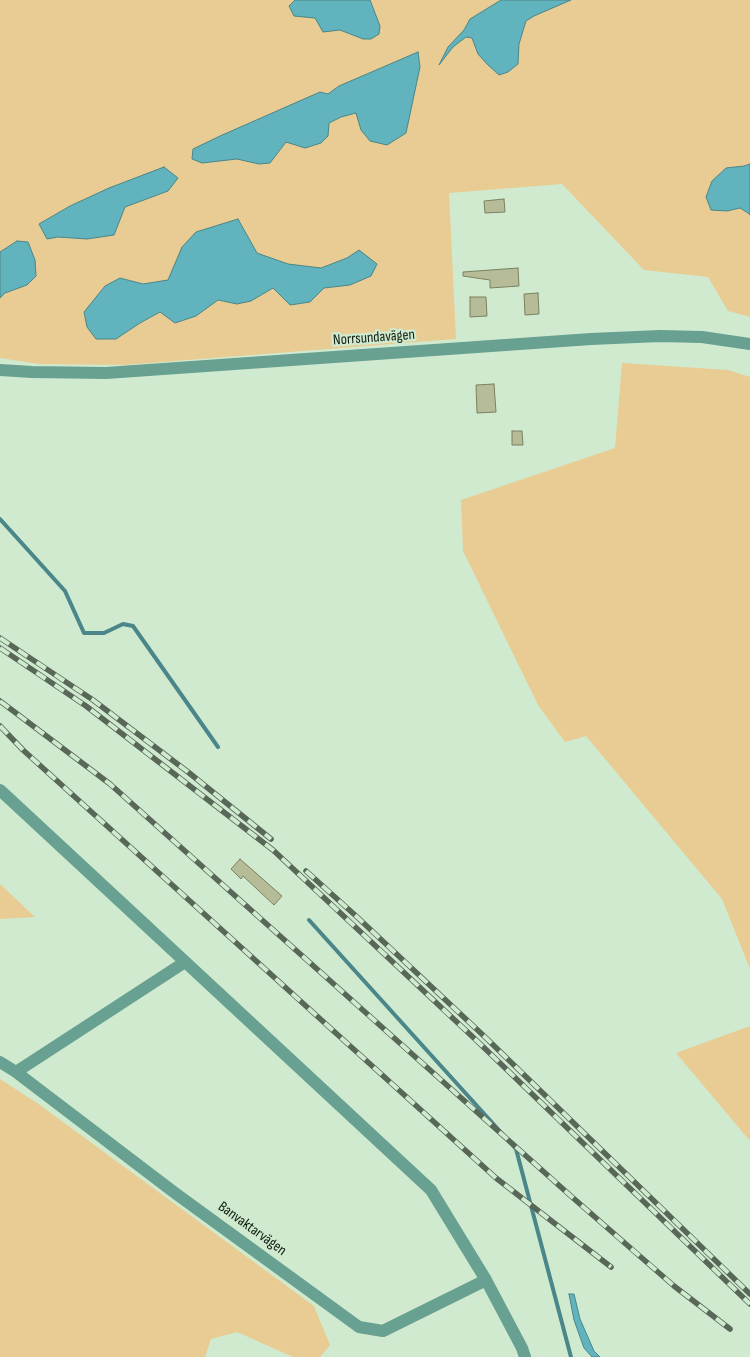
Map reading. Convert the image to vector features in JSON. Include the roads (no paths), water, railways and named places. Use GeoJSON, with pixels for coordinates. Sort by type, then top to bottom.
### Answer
{"type":"FeatureCollection","features":[{"type":"Feature","properties":{"kind":"street","name":"Norrsundavägen"},"geometry":{"type":"LineString","coordinates":[[0,370],[106,373],[660,336],[702,337],[750,344]]}},
{"type":"Feature","properties":{"kind":"street"},"geometry":{"type":"LineString","coordinates":[[0,790],[431,1190],[486,1280],[525,1357]]}},
{"type":"Feature","properties":{"kind":"street"},"geometry":{"type":"LineString","coordinates":[[16,1072],[185,962]]}},
{"type":"Feature","properties":{"kind":"street","name":"Banvaktarvägen"},"geometry":{"type":"LineString","coordinates":[[0,1062],[359,1327],[383,1331],[486,1280]]}},
{"type":"Feature","properties":{"kind":"water"},"geometry":{"type":"Polygon","coordinates":[[[295,0],[370,0],[380,26],[379,34],[371,39],[363,39],[340,30],[323,32],[315,18],[294,16],[289,6],[295,0]]]}},
{"type":"Feature","properties":{"kind":"water"},"geometry":{"type":"Polygon","coordinates":[[[501,0],[571,0],[526,21],[519,44],[518,64],[508,72],[499,75],[478,54],[472,38],[466,37],[453,47],[439,65],[448,47],[464,30],[470,19],[501,0]]]}},
{"type":"Feature","properties":{"kind":"water"},"geometry":{"type":"Polygon","coordinates":[[[418,52],[420,67],[406,133],[387,145],[370,141],[361,130],[356,113],[329,123],[328,136],[321,143],[305,148],[286,142],[270,163],[259,164],[237,159],[202,163],[192,159],[193,149],[220,136],[320,92],[328,94],[339,86],[418,52]]]}},
{"type":"Feature","properties":{"kind":"water"},"geometry":{"type":"Polygon","coordinates":[[[750,164],[750,215],[740,208],[727,211],[711,210],[706,197],[712,181],[726,168],[750,164]]]}},
{"type":"Feature","properties":{"kind":"water"},"geometry":{"type":"Polygon","coordinates":[[[164,167],[178,178],[168,191],[125,207],[114,235],[87,239],[58,237],[47,239],[39,224],[70,206],[109,188],[164,167]]]}},
{"type":"Feature","properties":{"kind":"water"},"geometry":{"type":"Polygon","coordinates":[[[238,219],[257,253],[288,264],[321,268],[347,258],[359,250],[377,264],[371,276],[350,285],[324,288],[310,302],[290,305],[273,288],[251,301],[237,304],[218,300],[196,316],[175,323],[160,312],[116,339],[96,339],[87,327],[84,312],[105,286],[120,278],[143,284],[168,280],[182,247],[196,232],[238,219]]]}},
{"type":"Feature","properties":{"kind":"water"},"geometry":{"type":"Polygon","coordinates":[[[17,241],[28,242],[35,260],[36,276],[27,285],[5,293],[0,298],[0,252],[17,241]]]}},
{"type":"Feature","properties":{"kind":"water"},"geometry":{"type":"Polygon","coordinates":[[[569,1294],[574,1294],[580,1319],[594,1351],[600,1357],[592,1357],[584,1348],[574,1320],[569,1294]]]}},
{"type":"Feature","properties":{"kind":"waterway"},"geometry":{"type":"LineString","coordinates":[[0,519],[65,591],[84,633],[104,633],[123,624],[133,626],[218,747]]}},
{"type":"Feature","properties":{"kind":"waterway"},"geometry":{"type":"LineString","coordinates":[[309,920],[516,1149],[571,1357]]}},
{"type":"Feature","properties":{"kind":"railway"},"geometry":{"type":"LineString","coordinates":[[0,638],[93,700],[188,772],[271,839]]}},
{"type":"Feature","properties":{"kind":"railway"},"geometry":{"type":"LineString","coordinates":[[0,648],[86,706],[273,850],[475,1039],[750,1304]]}},
{"type":"Feature","properties":{"kind":"railway"},"geometry":{"type":"LineString","coordinates":[[0,701],[110,784],[572,1197],[674,1286],[730,1329]]}},
{"type":"Feature","properties":{"kind":"railway"},"geometry":{"type":"LineString","coordinates":[[0,726],[23,750],[496,1178],[611,1267]]}},
{"type":"Feature","properties":{"kind":"railway"},"geometry":{"type":"LineString","coordinates":[[306,871],[485,1037],[750,1294]]}}]}
